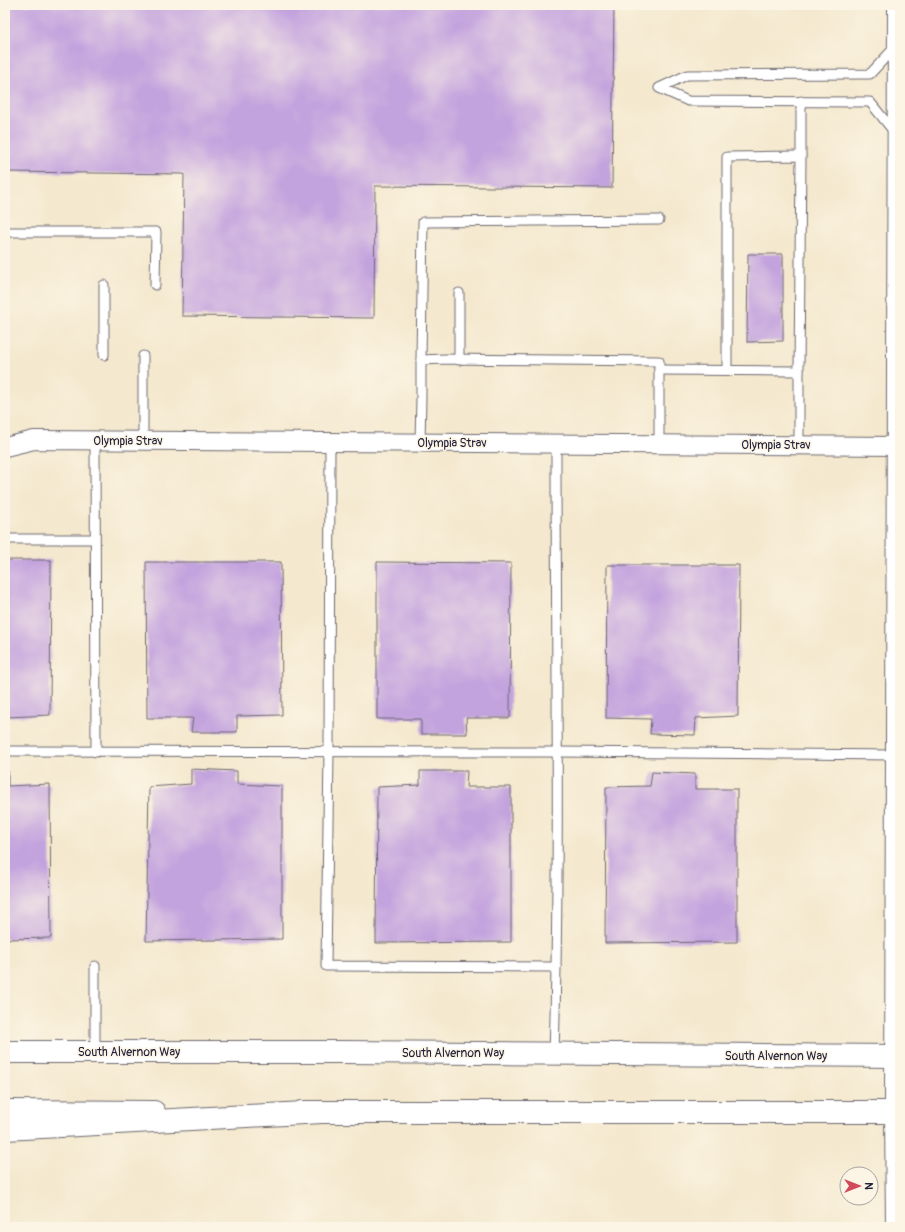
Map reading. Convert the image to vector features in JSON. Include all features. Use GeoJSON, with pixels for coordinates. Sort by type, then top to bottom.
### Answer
{"type":"FeatureCollection","features":[{"type":"Feature","properties":{"kind":"main road"},"geometry":{"type":"LineString","coordinates":[[897,1227],[899,5]]}},
{"type":"Feature","properties":{"kind":"main road","name":"South Alvernon Way"},"geometry":{"type":"LineString","coordinates":[[5,1052],[342,1052],[898,1056]]}},
{"type":"Feature","properties":{"kind":"main road"},"geometry":{"type":"LineString","coordinates":[[5,1111],[898,1112]]}},
{"type":"Feature","properties":{"kind":"main road"},"geometry":{"type":"LineString","coordinates":[[5,1129],[322,1112]]}},
{"type":"Feature","properties":{"kind":"street","name":"Olympia Strav"},"geometry":{"type":"LineString","coordinates":[[5,447],[34,440],[899,446]]}},
{"type":"Feature","properties":{"kind":"lane"},"geometry":{"type":"LineString","coordinates":[[898,136],[870,102],[688,101],[659,88],[687,75],[870,74],[899,43]]}},
{"type":"Feature","properties":{"kind":"lane"},"geometry":{"type":"LineString","coordinates":[[799,445],[801,101]]}},
{"type":"Feature","properties":{"kind":"lane"},"geometry":{"type":"LineString","coordinates":[[727,370],[727,157],[801,156]]}},
{"type":"Feature","properties":{"kind":"lane"},"geometry":{"type":"LineString","coordinates":[[420,443],[422,397],[421,360],[423,222],[659,220]]}},
{"type":"Feature","properties":{"kind":"lane"},"geometry":{"type":"LineString","coordinates":[[5,232],[156,232],[155,285]]}},
{"type":"Feature","properties":{"kind":"lane"},"geometry":{"type":"LineString","coordinates":[[104,285],[104,355]]}},
{"type":"Feature","properties":{"kind":"lane"},"geometry":{"type":"LineString","coordinates":[[459,293],[459,360]]}},
{"type":"Feature","properties":{"kind":"lane"},"geometry":{"type":"LineString","coordinates":[[143,356],[143,441]]}},
{"type":"Feature","properties":{"kind":"lane"},"geometry":{"type":"LineString","coordinates":[[421,360],[659,361],[659,444]]}},
{"type":"Feature","properties":{"kind":"lane"},"geometry":{"type":"LineString","coordinates":[[659,370],[799,371]]}},
{"type":"Feature","properties":{"kind":"lane"},"geometry":{"type":"LineString","coordinates":[[95,441],[96,752]]}},
{"type":"Feature","properties":{"kind":"lane"},"geometry":{"type":"LineString","coordinates":[[330,442],[329,752],[326,966],[556,968]]}},
{"type":"Feature","properties":{"kind":"lane"},"geometry":{"type":"LineString","coordinates":[[554,1054],[557,752],[556,444]]}},
{"type":"Feature","properties":{"kind":"lane"},"geometry":{"type":"LineString","coordinates":[[5,539],[96,539]]}},
{"type":"Feature","properties":{"kind":"lane"},"geometry":{"type":"LineString","coordinates":[[5,751],[557,752],[897,755]]}},
{"type":"Feature","properties":{"kind":"lane"},"geometry":{"type":"LineString","coordinates":[[95,1052],[96,966]]}},
{"type":"Feature","properties":{"kind":"building"},"geometry":{"type":"Polygon","coordinates":[[[5,5],[614,5],[612,188],[375,186],[374,318],[182,316],[184,174],[5,172],[5,5]]]}},
{"type":"Feature","properties":{"kind":"building"},"geometry":{"type":"Polygon","coordinates":[[[748,254],[783,254],[783,341],[747,342],[748,254]]]}},
{"type":"Feature","properties":{"kind":"building"},"geometry":{"type":"Polygon","coordinates":[[[5,560],[51,560],[50,715],[8,717],[6,728],[5,560]]]}},
{"type":"Feature","properties":{"kind":"building"},"geometry":{"type":"Polygon","coordinates":[[[146,562],[281,562],[282,715],[237,716],[237,732],[191,732],[193,718],[147,718],[146,562]]]}},
{"type":"Feature","properties":{"kind":"building"},"geometry":{"type":"Polygon","coordinates":[[[377,562],[511,563],[510,718],[466,718],[467,734],[421,734],[421,719],[377,719],[377,562]]]}},
{"type":"Feature","properties":{"kind":"building"},"geometry":{"type":"Polygon","coordinates":[[[607,565],[739,565],[738,716],[696,718],[695,735],[650,734],[651,719],[606,718],[607,565]]]}},
{"type":"Feature","properties":{"kind":"building"},"geometry":{"type":"Polygon","coordinates":[[[191,769],[237,771],[237,784],[282,786],[282,939],[146,941],[149,787],[191,784],[191,769]]]}},
{"type":"Feature","properties":{"kind":"building"},"geometry":{"type":"Polygon","coordinates":[[[5,771],[8,771],[8,786],[50,784],[51,938],[5,939],[5,771]]]}},
{"type":"Feature","properties":{"kind":"building"},"geometry":{"type":"Polygon","coordinates":[[[420,771],[467,771],[466,787],[511,787],[511,942],[376,943],[377,787],[420,785],[420,771]]]}},
{"type":"Feature","properties":{"kind":"building"},"geometry":{"type":"Polygon","coordinates":[[[652,772],[695,774],[695,789],[737,789],[737,942],[605,943],[606,787],[650,786],[652,772]]]}}]}
